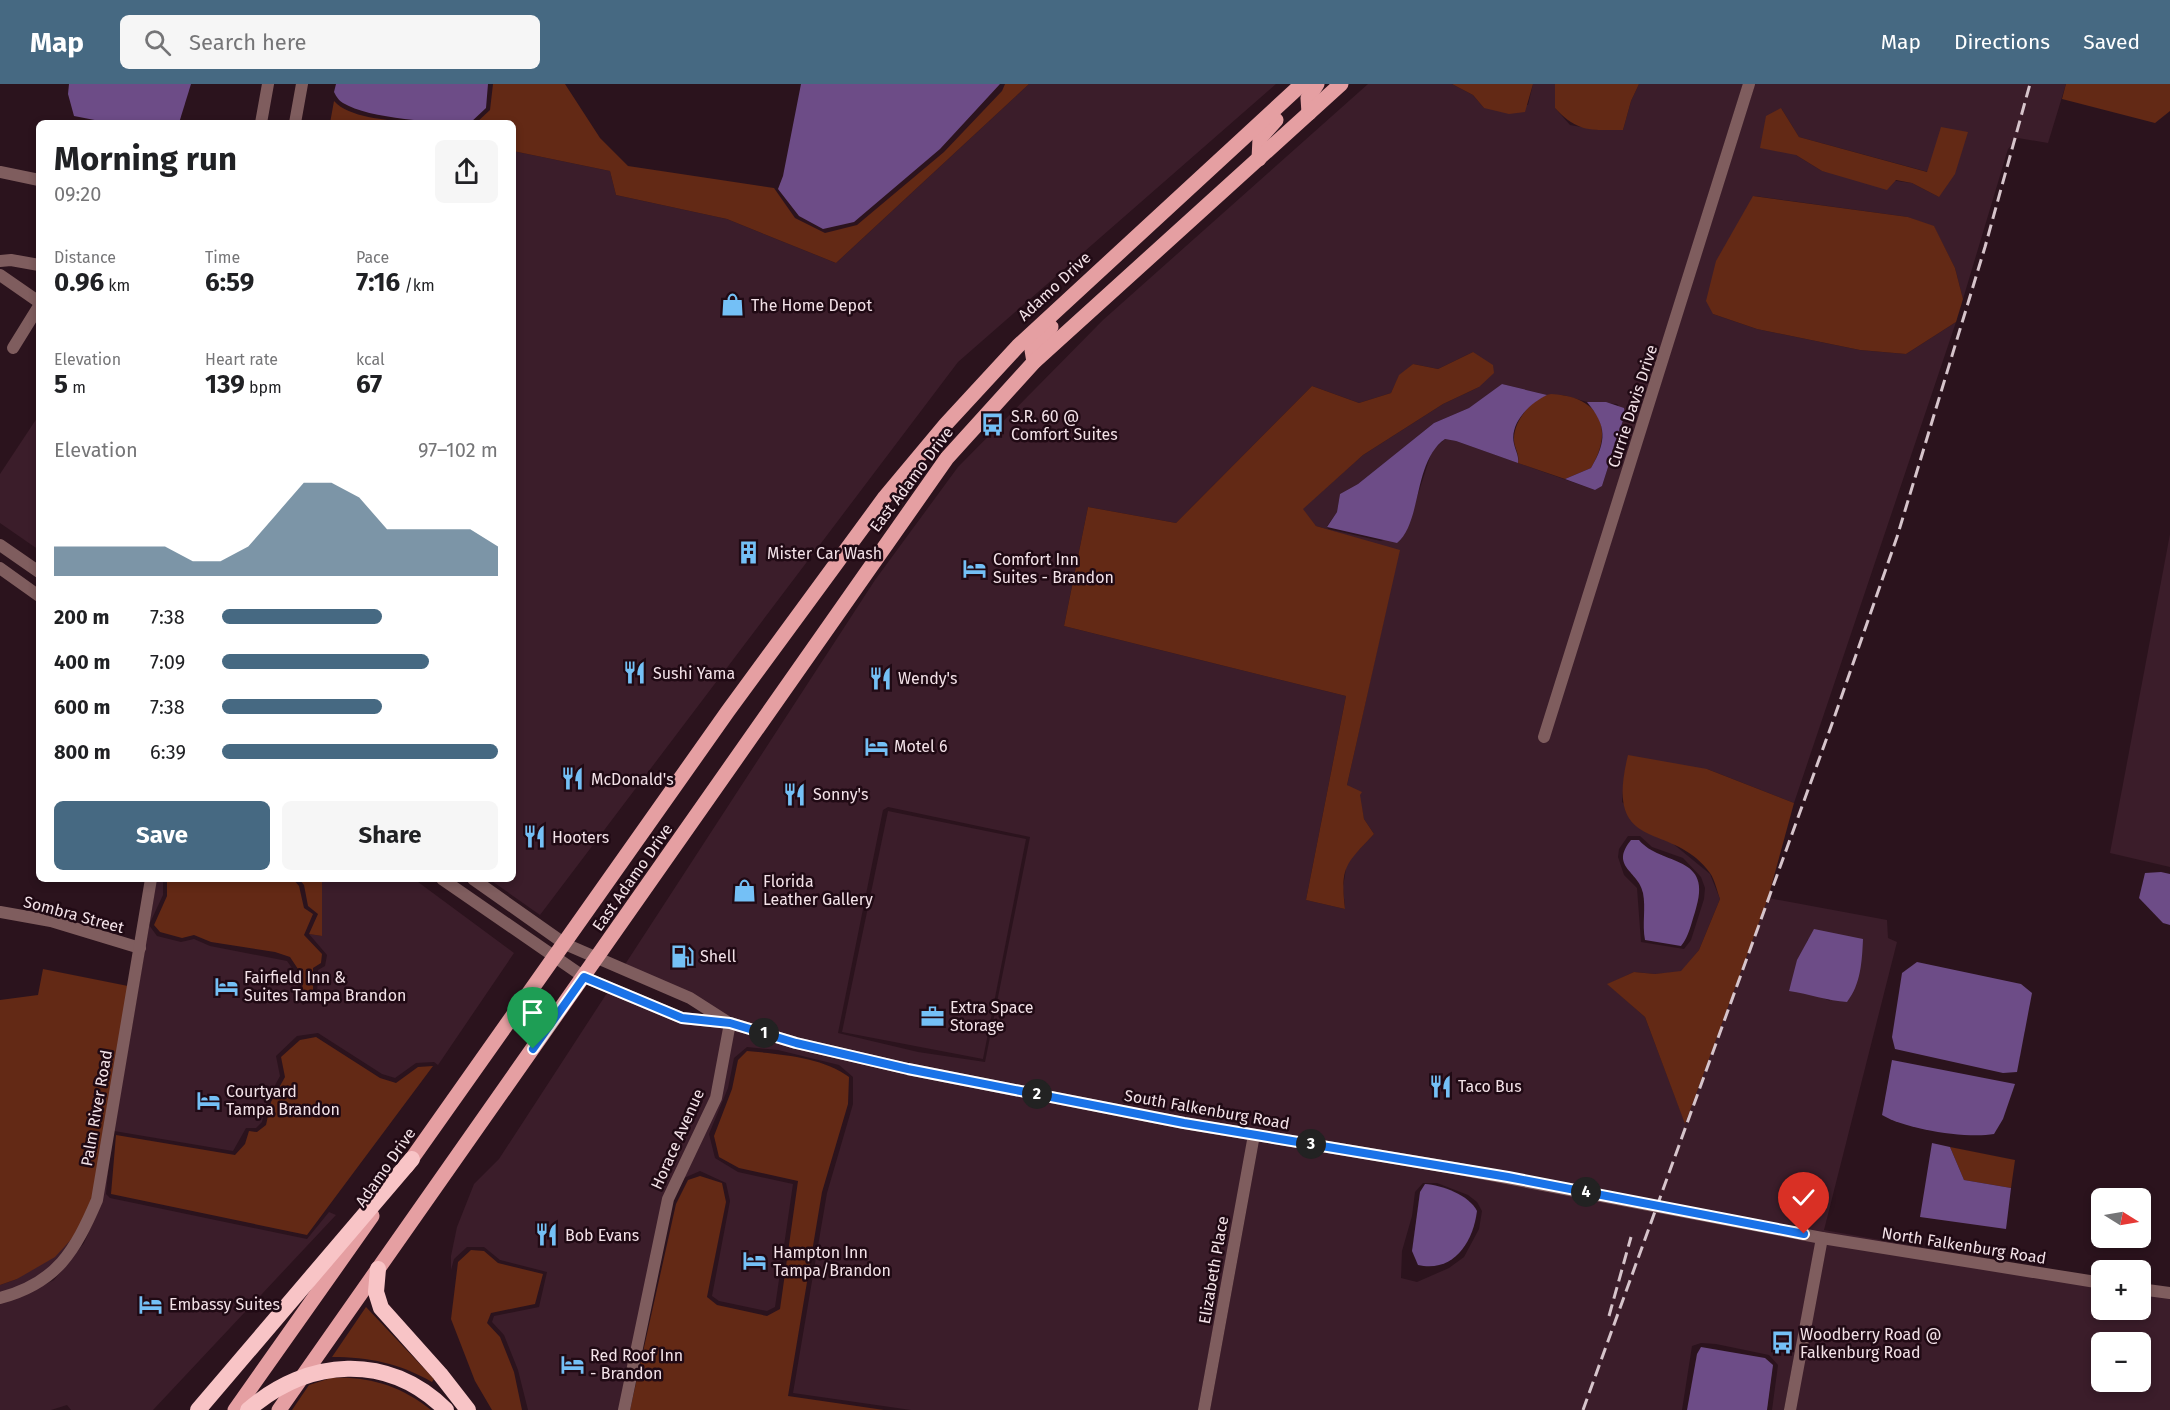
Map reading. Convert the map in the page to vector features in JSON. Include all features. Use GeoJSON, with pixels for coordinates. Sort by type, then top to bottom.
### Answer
{"type":"FeatureCollection","features":[{"type":"Feature","properties":{"kind":"highway"},"geometry":{"type":"LineString","coordinates":[[200,1410],[412,1159]]}},
{"type":"Feature","properties":{"kind":"highway"},"geometry":{"type":"LineString","coordinates":[[378,1269],[376,1292],[381,1308],[440,1374],[468,1410]]}},
{"type":"Feature","properties":{"kind":"highway"},"geometry":{"type":"LineString","coordinates":[[248,1410],[278,1388],[303,1376],[350,1368],[379,1372],[412,1384],[446,1410]]}},
{"type":"Feature","properties":{"kind":"main road","name":"Adamo Drive"},"geometry":{"type":"LineString","coordinates":[[855,537],[946,424],[1018,346],[1302,84]]}},
{"type":"Feature","properties":{"kind":"main road"},"geometry":{"type":"LineString","coordinates":[[1309,113],[1308,98],[1317,84]]}},
{"type":"Feature","properties":{"kind":"main road"},"geometry":{"type":"LineString","coordinates":[[1309,113],[1341,84]]}},
{"type":"Feature","properties":{"kind":"main road"},"geometry":{"type":"LineString","coordinates":[[1259,159],[1260,138],[1282,113],[1284,100]]}},
{"type":"Feature","properties":{"kind":"main road","name":"East Adamo Drive"},"geometry":{"type":"LineString","coordinates":[[596,959],[936,473],[974,425],[1034,362],[1309,113]]}},
{"type":"Feature","properties":{"kind":"main road"},"geometry":{"type":"LineString","coordinates":[[1034,362],[1031,355],[1036,342],[1133,250],[1139,232]]}},
{"type":"Feature","properties":{"kind":"main road"},"geometry":{"type":"LineString","coordinates":[[936,473],[934,458],[940,447],[1011,364],[1018,346]]}},
{"type":"Feature","properties":{"kind":"main road","name":"East Adamo Drive"},"geometry":{"type":"LineString","coordinates":[[564,944],[728,711],[855,537]]}},
{"type":"Feature","properties":{"kind":"main road","name":"Adamo Drive"},"geometry":{"type":"LineString","coordinates":[[235,1410],[564,944]]}},
{"type":"Feature","properties":{"kind":"main road"},"geometry":{"type":"LineString","coordinates":[[279,1410],[596,959]]}},
{"type":"Feature","properties":{"kind":"street"},"geometry":{"type":"LineString","coordinates":[[262,120],[268,84]]}},
{"type":"Feature","properties":{"kind":"street"},"geometry":{"type":"LineString","coordinates":[[296,120],[302,84]]}},
{"type":"Feature","properties":{"kind":"street","name":"Currie Davis Drive"},"geometry":{"type":"LineString","coordinates":[[1544,736],[1749,84]]}},
{"type":"Feature","properties":{"kind":"street"},"geometry":{"type":"LineString","coordinates":[[0,172],[36,179]]}},
{"type":"Feature","properties":{"kind":"street"},"geometry":{"type":"LineString","coordinates":[[0,261],[36,264]]}},
{"type":"Feature","properties":{"kind":"street"},"geometry":{"type":"LineString","coordinates":[[18,261],[4,278],[36,302]]}},
{"type":"Feature","properties":{"kind":"street"},"geometry":{"type":"LineString","coordinates":[[13,348],[36,309]]}},
{"type":"Feature","properties":{"kind":"street"},"geometry":{"type":"LineString","coordinates":[[0,544],[36,570]]}},
{"type":"Feature","properties":{"kind":"street"},"geometry":{"type":"LineString","coordinates":[[0,568],[36,594]]}},
{"type":"Feature","properties":{"kind":"street","name":"Palm River Road"},"geometry":{"type":"LineString","coordinates":[[0,1298],[17,1293],[51,1275],[80,1240],[97,1200],[151,882]]}},
{"type":"Feature","properties":{"kind":"street","name":"South Falkenburg Road"},"geometry":{"type":"LineString","coordinates":[[446,882],[584,977],[682,1018],[730,1023],[796,1043],[908,1069],[1254,1135],[1508,1177],[1822,1238]]}},
{"type":"Feature","properties":{"kind":"street","name":"South Falkenburg Road"},"geometry":{"type":"LineString","coordinates":[[477,882],[564,944],[690,998],[730,1023]]}},
{"type":"Feature","properties":{"kind":"street","name":"Sombra Street"},"geometry":{"type":"LineString","coordinates":[[0,912],[51,921],[140,948]]}},
{"type":"Feature","properties":{"kind":"street","name":"Horace Avenue"},"geometry":{"type":"LineString","coordinates":[[624,1410],[668,1199],[716,1098],[730,1023]]}},
{"type":"Feature","properties":{"kind":"street","name":"Elizabeth Place"},"geometry":{"type":"LineString","coordinates":[[1204,1410],[1254,1135]]}},
{"type":"Feature","properties":{"kind":"street"},"geometry":{"type":"LineString","coordinates":[[1790,1410],[1822,1238]]}},
{"type":"Feature","properties":{"kind":"street","name":"North Falkenburg Road"},"geometry":{"type":"LineString","coordinates":[[1822,1238],[2091,1281]]}},
{"type":"Feature","properties":{"kind":"street"},"geometry":{"type":"LineString","coordinates":[[2151,1290],[2170,1293]]}},
{"type":"Feature","properties":{"kind":"shaded area"},"geometry":{"type":"Polygon","coordinates":[[[69,84],[191,84],[180,120],[95,120],[74,116],[68,94],[69,84]]]}},
{"type":"Feature","properties":{"kind":"shaded area"},"geometry":{"type":"Polygon","coordinates":[[[336,84],[488,84],[486,108],[473,120],[416,120],[369,113],[343,103],[334,92],[336,84]]]}},
{"type":"Feature","properties":{"kind":"shaded area"},"geometry":{"type":"Polygon","coordinates":[[[493,84],[565,84],[600,138],[628,166],[774,188],[795,218],[825,233],[857,225],[944,152],[1002,91],[1005,84],[1029,84],[836,263],[727,219],[616,195],[610,171],[516,152],[516,120],[479,120],[490,110],[493,84]]]}},
{"type":"Feature","properties":{"kind":"shaded area"},"geometry":{"type":"Polygon","coordinates":[[[801,84],[1000,84],[940,149],[854,222],[823,229],[799,216],[778,189],[783,176],[801,84]]]}},
{"type":"Feature","properties":{"kind":"shaded area"},"geometry":{"type":"Polygon","coordinates":[[[1029,84],[1276,84],[958,362],[540,915],[493,882],[516,882],[516,152],[610,171],[616,195],[727,219],[836,263],[1029,84]]]}},
{"type":"Feature","properties":{"kind":"shaded area"},"geometry":{"type":"Polygon","coordinates":[[[1368,84],[1452,84],[1473,95],[1484,108],[1528,105],[1533,84],[1555,84],[1555,108],[1570,125],[1598,130],[1623,130],[1631,101],[1639,84],[1743,84],[1538,739],[1548,742],[1755,84],[2066,84],[2048,143],[2018,138],[2008,149],[1963,299],[1955,268],[1934,227],[1908,217],[1754,196],[1713,314],[1757,329],[1860,350],[1906,354],[1956,322],[1794,803],[1707,769],[1623,791],[1622,802],[1710,874],[1720,899],[1699,950],[1681,972],[1655,974],[1634,972],[1608,984],[1645,1017],[1685,1123],[1768,898],[1887,920],[1888,938],[1897,942],[1824,1230],[2077,1275],[1823,1233],[1656,1200],[1210,1122],[909,1064],[797,1038],[732,1018],[624,966],[875,580],[958,467],[1103,320],[1368,84]],[[1781,108],[1796,155],[1822,171],[1912,183],[1939,197],[1928,172],[1799,137],[1781,108]],[[1473,352],[1438,369],[1413,364],[1399,376],[1391,393],[1359,403],[1312,386],[1176,523],[1088,507],[1064,626],[1346,696],[1306,900],[1345,909],[1343,887],[1347,862],[1374,834],[1364,819],[1359,795],[1347,785],[1399,551],[1316,526],[1302,509],[1363,455],[1443,404],[1479,387],[1473,352]],[[1502,384],[1469,408],[1434,423],[1358,484],[1340,494],[1337,512],[1327,526],[1328,529],[1381,541],[1406,531],[1432,451],[1445,439],[1595,490],[1602,486],[1625,414],[1617,404],[1587,402],[1563,395],[1547,395],[1502,384]],[[888,807],[883,810],[838,1033],[918,1052],[985,1062],[1030,837],[888,807]],[[1628,836],[1619,849],[1618,857],[1624,875],[1637,888],[1641,942],[1684,949],[1691,940],[1704,899],[1705,888],[1701,877],[1683,858],[1652,847],[1640,836],[1628,836]],[[1808,939],[1789,990],[1830,1001],[1808,939]]]}},
{"type":"Feature","properties":{"kind":"shaded area"},"geometry":{"type":"Polygon","coordinates":[[[1452,84],[1533,84],[1525,112],[1509,114],[1484,108],[1473,95],[1452,84]]]}},
{"type":"Feature","properties":{"kind":"shaded area"},"geometry":{"type":"Polygon","coordinates":[[[1555,84],[1639,84],[1631,101],[1623,130],[1593,130],[1571,122],[1555,108],[1555,84]]]}},
{"type":"Feature","properties":{"kind":"shaded area"},"geometry":{"type":"Polygon","coordinates":[[[2066,84],[2170,84],[2170,111],[2155,123],[2062,99],[2066,84]]]}},
{"type":"Feature","properties":{"kind":"shaded area"},"geometry":{"type":"Polygon","coordinates":[[[334,101],[349,111],[386,120],[331,120],[334,101]]]}},
{"type":"Feature","properties":{"kind":"shaded area"},"geometry":{"type":"Polygon","coordinates":[[[1781,108],[1799,137],[1927,172],[1941,127],[1968,132],[1955,174],[1939,197],[1912,183],[1896,180],[1887,190],[1822,171],[1796,155],[1760,148],[1766,116],[1781,108]]]}},
{"type":"Feature","properties":{"kind":"shaded area"},"geometry":{"type":"Polygon","coordinates":[[[1753,196],[1908,217],[1934,226],[1955,268],[1963,299],[1956,322],[1906,354],[1860,350],[1757,329],[1713,314],[1706,301],[1716,261],[1753,196]]]}},
{"type":"Feature","properties":{"kind":"shaded area"},"geometry":{"type":"Polygon","coordinates":[[[1473,352],[1493,365],[1494,373],[1479,387],[1443,404],[1363,455],[1303,509],[1316,526],[1400,550],[1347,785],[1362,792],[1360,795],[1364,819],[1374,834],[1347,867],[1343,883],[1345,909],[1306,900],[1346,696],[1064,626],[1088,507],[1176,523],[1312,386],[1359,403],[1391,393],[1399,375],[1413,364],[1438,369],[1473,352]]]}},
{"type":"Feature","properties":{"kind":"shaded area"},"geometry":{"type":"Polygon","coordinates":[[[1502,384],[1547,395],[1528,408],[1518,421],[1513,436],[1518,463],[1445,439],[1435,449],[1428,462],[1422,476],[1411,521],[1405,534],[1397,543],[1327,527],[1337,512],[1340,494],[1358,484],[1434,423],[1469,408],[1502,384]]]}},
{"type":"Feature","properties":{"kind":"shaded area"},"geometry":{"type":"Polygon","coordinates":[[[1551,394],[1581,401],[1598,417],[1602,428],[1602,440],[1591,468],[1565,479],[1518,463],[1514,443],[1517,425],[1525,411],[1537,400],[1551,394]]]}},
{"type":"Feature","properties":{"kind":"shaded area"},"geometry":{"type":"Polygon","coordinates":[[[1587,402],[1606,402],[1624,408],[1625,414],[1602,486],[1595,490],[1565,479],[1591,468],[1600,450],[1603,434],[1601,426],[1587,402]]]}},
{"type":"Feature","properties":{"kind":"shaded area"},"geometry":{"type":"Polygon","coordinates":[[[36,420],[36,548],[0,523],[0,474],[36,420]]]}},
{"type":"Feature","properties":{"kind":"shaded area"},"geometry":{"type":"Polygon","coordinates":[[[2170,534],[2170,867],[2110,853],[2170,534]]]}},
{"type":"Feature","properties":{"kind":"shaded area"},"geometry":{"type":"Polygon","coordinates":[[[1628,755],[1707,769],[1794,803],[1768,898],[1685,1124],[1645,1017],[1607,984],[1634,972],[1655,974],[1681,971],[1699,950],[1720,899],[1712,876],[1694,857],[1677,846],[1645,832],[1633,823],[1625,809],[1623,787],[1628,755]]]}},
{"type":"Feature","properties":{"kind":"shaded area","name":"Extra Space Storage"},"geometry":{"type":"Polygon","coordinates":[[[888,811],[1026,839],[983,1059],[842,1032],[888,811]]]}},
{"type":"Feature","properties":{"kind":"shaded area"},"geometry":{"type":"Polygon","coordinates":[[[1631,840],[1639,840],[1660,854],[1683,864],[1692,870],[1698,880],[1699,893],[1695,912],[1688,934],[1681,946],[1645,940],[1643,893],[1624,863],[1623,857],[1631,840]]]}},
{"type":"Feature","properties":{"kind":"shaded area"},"geometry":{"type":"Polygon","coordinates":[[[2145,873],[2170,874],[2170,925],[2163,923],[2139,898],[2145,873]]]}},
{"type":"Feature","properties":{"kind":"shaded area"},"geometry":{"type":"Polygon","coordinates":[[[156,882],[163,882],[163,895],[149,924],[156,882]]]}},
{"type":"Feature","properties":{"kind":"shaded area"},"geometry":{"type":"Polygon","coordinates":[[[167,882],[296,882],[299,886],[304,908],[313,914],[304,935],[322,954],[321,963],[313,968],[313,996],[303,1001],[302,975],[290,957],[275,952],[211,942],[194,935],[182,938],[160,932],[154,925],[167,896],[167,882]]]}},
{"type":"Feature","properties":{"kind":"shaded area"},"geometry":{"type":"Polygon","coordinates":[[[302,882],[322,882],[322,936],[309,934],[318,914],[308,906],[302,882]]]}},
{"type":"Feature","properties":{"kind":"shaded area"},"geometry":{"type":"Polygon","coordinates":[[[322,882],[418,882],[514,953],[438,1065],[434,1062],[416,1063],[395,1078],[382,1074],[318,1033],[297,1036],[276,1056],[280,1076],[267,1100],[262,1122],[256,1128],[246,1128],[233,1151],[114,1131],[149,925],[157,936],[181,942],[194,939],[210,946],[287,961],[297,975],[299,1001],[303,1005],[317,997],[318,970],[325,966],[327,955],[309,934],[322,936],[322,882]]]}},
{"type":"Feature","properties":{"kind":"shaded area"},"geometry":{"type":"Polygon","coordinates":[[[1814,929],[1863,939],[1858,980],[1847,1002],[1789,991],[1797,960],[1814,929]]]}},
{"type":"Feature","properties":{"kind":"shaded area"},"geometry":{"type":"Polygon","coordinates":[[[1917,962],[2021,984],[2032,993],[2017,1072],[2003,1073],[1895,1049],[1892,1037],[1902,973],[1917,962]]]}},
{"type":"Feature","properties":{"kind":"shaded area"},"geometry":{"type":"Polygon","coordinates":[[[43,969],[128,986],[92,1198],[77,1233],[55,1257],[17,1279],[0,1285],[0,1000],[38,995],[43,969]]]}},
{"type":"Feature","properties":{"kind":"shaded area"},"geometry":{"type":"Polygon","coordinates":[[[607,993],[724,1027],[711,1097],[663,1198],[619,1410],[528,1410],[518,1370],[504,1335],[492,1322],[494,1316],[539,1307],[547,1272],[500,1260],[484,1247],[467,1247],[454,1259],[451,1270],[451,1256],[457,1227],[474,1184],[499,1159],[607,993]]]}},
{"type":"Feature","properties":{"kind":"shaded area"},"geometry":{"type":"Polygon","coordinates":[[[734,1029],[1248,1139],[1198,1410],[911,1410],[793,1393],[827,1193],[853,1104],[853,1077],[839,1065],[778,1050],[747,1047],[734,1058],[728,1088],[709,1134],[715,1158],[738,1172],[793,1184],[775,1307],[767,1311],[719,1301],[712,1296],[730,1201],[726,1183],[700,1171],[684,1178],[734,1029]]]}},
{"type":"Feature","properties":{"kind":"shaded area"},"geometry":{"type":"Polygon","coordinates":[[[316,1037],[380,1078],[396,1083],[418,1067],[433,1066],[307,1235],[111,1194],[116,1135],[235,1155],[245,1144],[249,1131],[257,1132],[266,1125],[271,1102],[285,1077],[281,1057],[300,1040],[316,1037]]]}},
{"type":"Feature","properties":{"kind":"shaded area"},"geometry":{"type":"Polygon","coordinates":[[[747,1051],[786,1055],[814,1061],[849,1077],[848,1104],[822,1192],[788,1396],[884,1410],[630,1410],[676,1204],[688,1180],[700,1176],[722,1183],[726,1202],[707,1297],[717,1305],[767,1316],[780,1309],[798,1181],[739,1168],[719,1157],[714,1136],[732,1089],[738,1060],[747,1051]]]}},
{"type":"Feature","properties":{"kind":"shaded area"},"geometry":{"type":"Polygon","coordinates":[[[1892,1060],[2015,1084],[2003,1119],[1994,1134],[1968,1135],[1936,1132],[1905,1125],[1882,1115],[1892,1060]]]}},
{"type":"Feature","properties":{"kind":"shaded area"},"geometry":{"type":"Polygon","coordinates":[[[1259,1141],[1453,1172],[1816,1242],[1784,1410],[1772,1410],[1778,1365],[1769,1355],[1701,1343],[1692,1346],[1682,1410],[1210,1410],[1259,1141]],[[1423,1183],[1415,1192],[1412,1216],[1402,1251],[1401,1278],[1417,1282],[1449,1268],[1464,1257],[1479,1229],[1482,1211],[1477,1202],[1468,1195],[1437,1183],[1423,1183]]]}},
{"type":"Feature","properties":{"kind":"shaded area"},"geometry":{"type":"Polygon","coordinates":[[[1932,1143],[1950,1147],[1964,1180],[2011,1188],[2006,1229],[1920,1217],[1932,1143]]]}},
{"type":"Feature","properties":{"kind":"shaded area"},"geometry":{"type":"Polygon","coordinates":[[[1950,1147],[2015,1160],[2011,1188],[1964,1180],[1950,1147]]]}},
{"type":"Feature","properties":{"kind":"shaded area"},"geometry":{"type":"Polygon","coordinates":[[[109,1162],[106,1194],[110,1198],[307,1239],[329,1212],[336,1215],[153,1410],[71,1410],[67,1405],[51,1410],[0,1410],[0,1303],[20,1297],[54,1280],[84,1243],[102,1202],[109,1162]]]}},
{"type":"Feature","properties":{"kind":"shaded area"},"geometry":{"type":"Polygon","coordinates":[[[1425,1184],[1439,1186],[1462,1196],[1477,1211],[1471,1234],[1459,1253],[1451,1260],[1430,1266],[1418,1265],[1412,1251],[1420,1192],[1425,1184]]]}},
{"type":"Feature","properties":{"kind":"shaded area"},"geometry":{"type":"Polygon","coordinates":[[[77,1233],[47,1272],[15,1289],[0,1293],[0,1285],[17,1279],[77,1233]]]}},
{"type":"Feature","properties":{"kind":"shaded area"},"geometry":{"type":"Polygon","coordinates":[[[1826,1244],[2091,1286],[2091,1320],[2151,1320],[2151,1295],[2170,1298],[2170,1410],[1795,1410],[1826,1244]]]}},
{"type":"Feature","properties":{"kind":"shaded area"},"geometry":{"type":"Polygon","coordinates":[[[471,1250],[484,1251],[498,1263],[543,1274],[535,1304],[491,1313],[487,1323],[500,1337],[514,1372],[522,1410],[492,1410],[475,1381],[451,1319],[458,1262],[471,1250]]]}},
{"type":"Feature","properties":{"kind":"shaded area"},"geometry":{"type":"Polygon","coordinates":[[[366,1307],[434,1379],[432,1382],[408,1370],[384,1362],[332,1357],[366,1307]]]}},
{"type":"Feature","properties":{"kind":"shaded area"},"geometry":{"type":"Polygon","coordinates":[[[1701,1347],[1765,1358],[1773,1365],[1767,1410],[1687,1410],[1697,1354],[1701,1347]]]}},
{"type":"Feature","properties":{"kind":"shaded area"},"geometry":{"type":"Polygon","coordinates":[[[331,1378],[358,1379],[384,1384],[408,1395],[431,1410],[292,1410],[309,1385],[331,1378]]]}},
{"type":"Feature","properties":{"kind":"railway"},"geometry":{"type":"LineString","coordinates":[[1583,1410],[1833,721],[1897,537],[1985,247],[2030,84]]}},
{"type":"Feature","properties":{"kind":"railway"},"geometry":{"type":"LineString","coordinates":[[1609,1316],[1631,1237]]}},
{"type":"Feature","properties":{"kind":"place","name":"The Home Depot"},"geometry":{"type":"Point","coordinates":[733,305]}},
{"type":"Feature","properties":{"kind":"place","name":"S.R. 60 @ Comfort Suites"},"geometry":{"type":"Point","coordinates":[993,425]}},
{"type":"Feature","properties":{"kind":"place","name":"Mister Car Wash"},"geometry":{"type":"Point","coordinates":[749,553]}},
{"type":"Feature","properties":{"kind":"place","name":"Comfort Inn Suites - Brandon"},"geometry":{"type":"Point","coordinates":[975,568]}},
{"type":"Feature","properties":{"kind":"place","name":"Sushi Yama"},"geometry":{"type":"Point","coordinates":[635,673]}},
{"type":"Feature","properties":{"kind":"place","name":"Wendy's"},"geometry":{"type":"Point","coordinates":[880,678]}},
{"type":"Feature","properties":{"kind":"place","name":"Motel 6"},"geometry":{"type":"Point","coordinates":[876,746]}},
{"type":"Feature","properties":{"kind":"place","name":"McDonald's"},"geometry":{"type":"Point","coordinates":[573,779]}},
{"type":"Feature","properties":{"kind":"place","name":"Sonny's"},"geometry":{"type":"Point","coordinates":[795,794]}},
{"type":"Feature","properties":{"kind":"place","name":"Hooters"},"geometry":{"type":"Point","coordinates":[534,837]}},
{"type":"Feature","properties":{"kind":"place","name":"Florida Leather Gallery"},"geometry":{"type":"Point","coordinates":[745,890]}},
{"type":"Feature","properties":{"kind":"place","name":"Shell"},"geometry":{"type":"Point","coordinates":[682,956]}},
{"type":"Feature","properties":{"kind":"place","name":"Fairfield Inn & Suites Tampa Brandon"},"geometry":{"type":"Point","coordinates":[226,986]}},
{"type":"Feature","properties":{"kind":"place","name":"Extra Space Storage"},"geometry":{"type":"Point","coordinates":[932,1016]}},
{"type":"Feature","properties":{"kind":"place","name":"Taco Bus"},"geometry":{"type":"Point","coordinates":[1440,1086]}},
{"type":"Feature","properties":{"kind":"place","name":"Courtyard Tampa Brandon"},"geometry":{"type":"Point","coordinates":[208,1100]}},
{"type":"Feature","properties":{"kind":"place","name":"Bob Evans"},"geometry":{"type":"Point","coordinates":[547,1235]}},
{"type":"Feature","properties":{"kind":"place","name":"Hampton Inn Tampa/Brandon"},"geometry":{"type":"Point","coordinates":[755,1261]}},
{"type":"Feature","properties":{"kind":"place","name":"Embassy Suites"},"geometry":{"type":"Point","coordinates":[151,1304]}},
{"type":"Feature","properties":{"kind":"place","name":"Woodberry Road @ Falkenburg Road"},"geometry":{"type":"Point","coordinates":[1782,1343]}},
{"type":"Feature","properties":{"kind":"place","name":"Red Roof Inn - Brandon"},"geometry":{"type":"Point","coordinates":[572,1364]}},
{"type":"Feature","properties":{"kind":"route"},"geometry":{"type":"LineString","coordinates":[[533,1049],[584,977],[682,1018],[730,1023],[796,1043],[908,1069],[1184,1123],[1508,1177],[1804,1234]]}}]}
